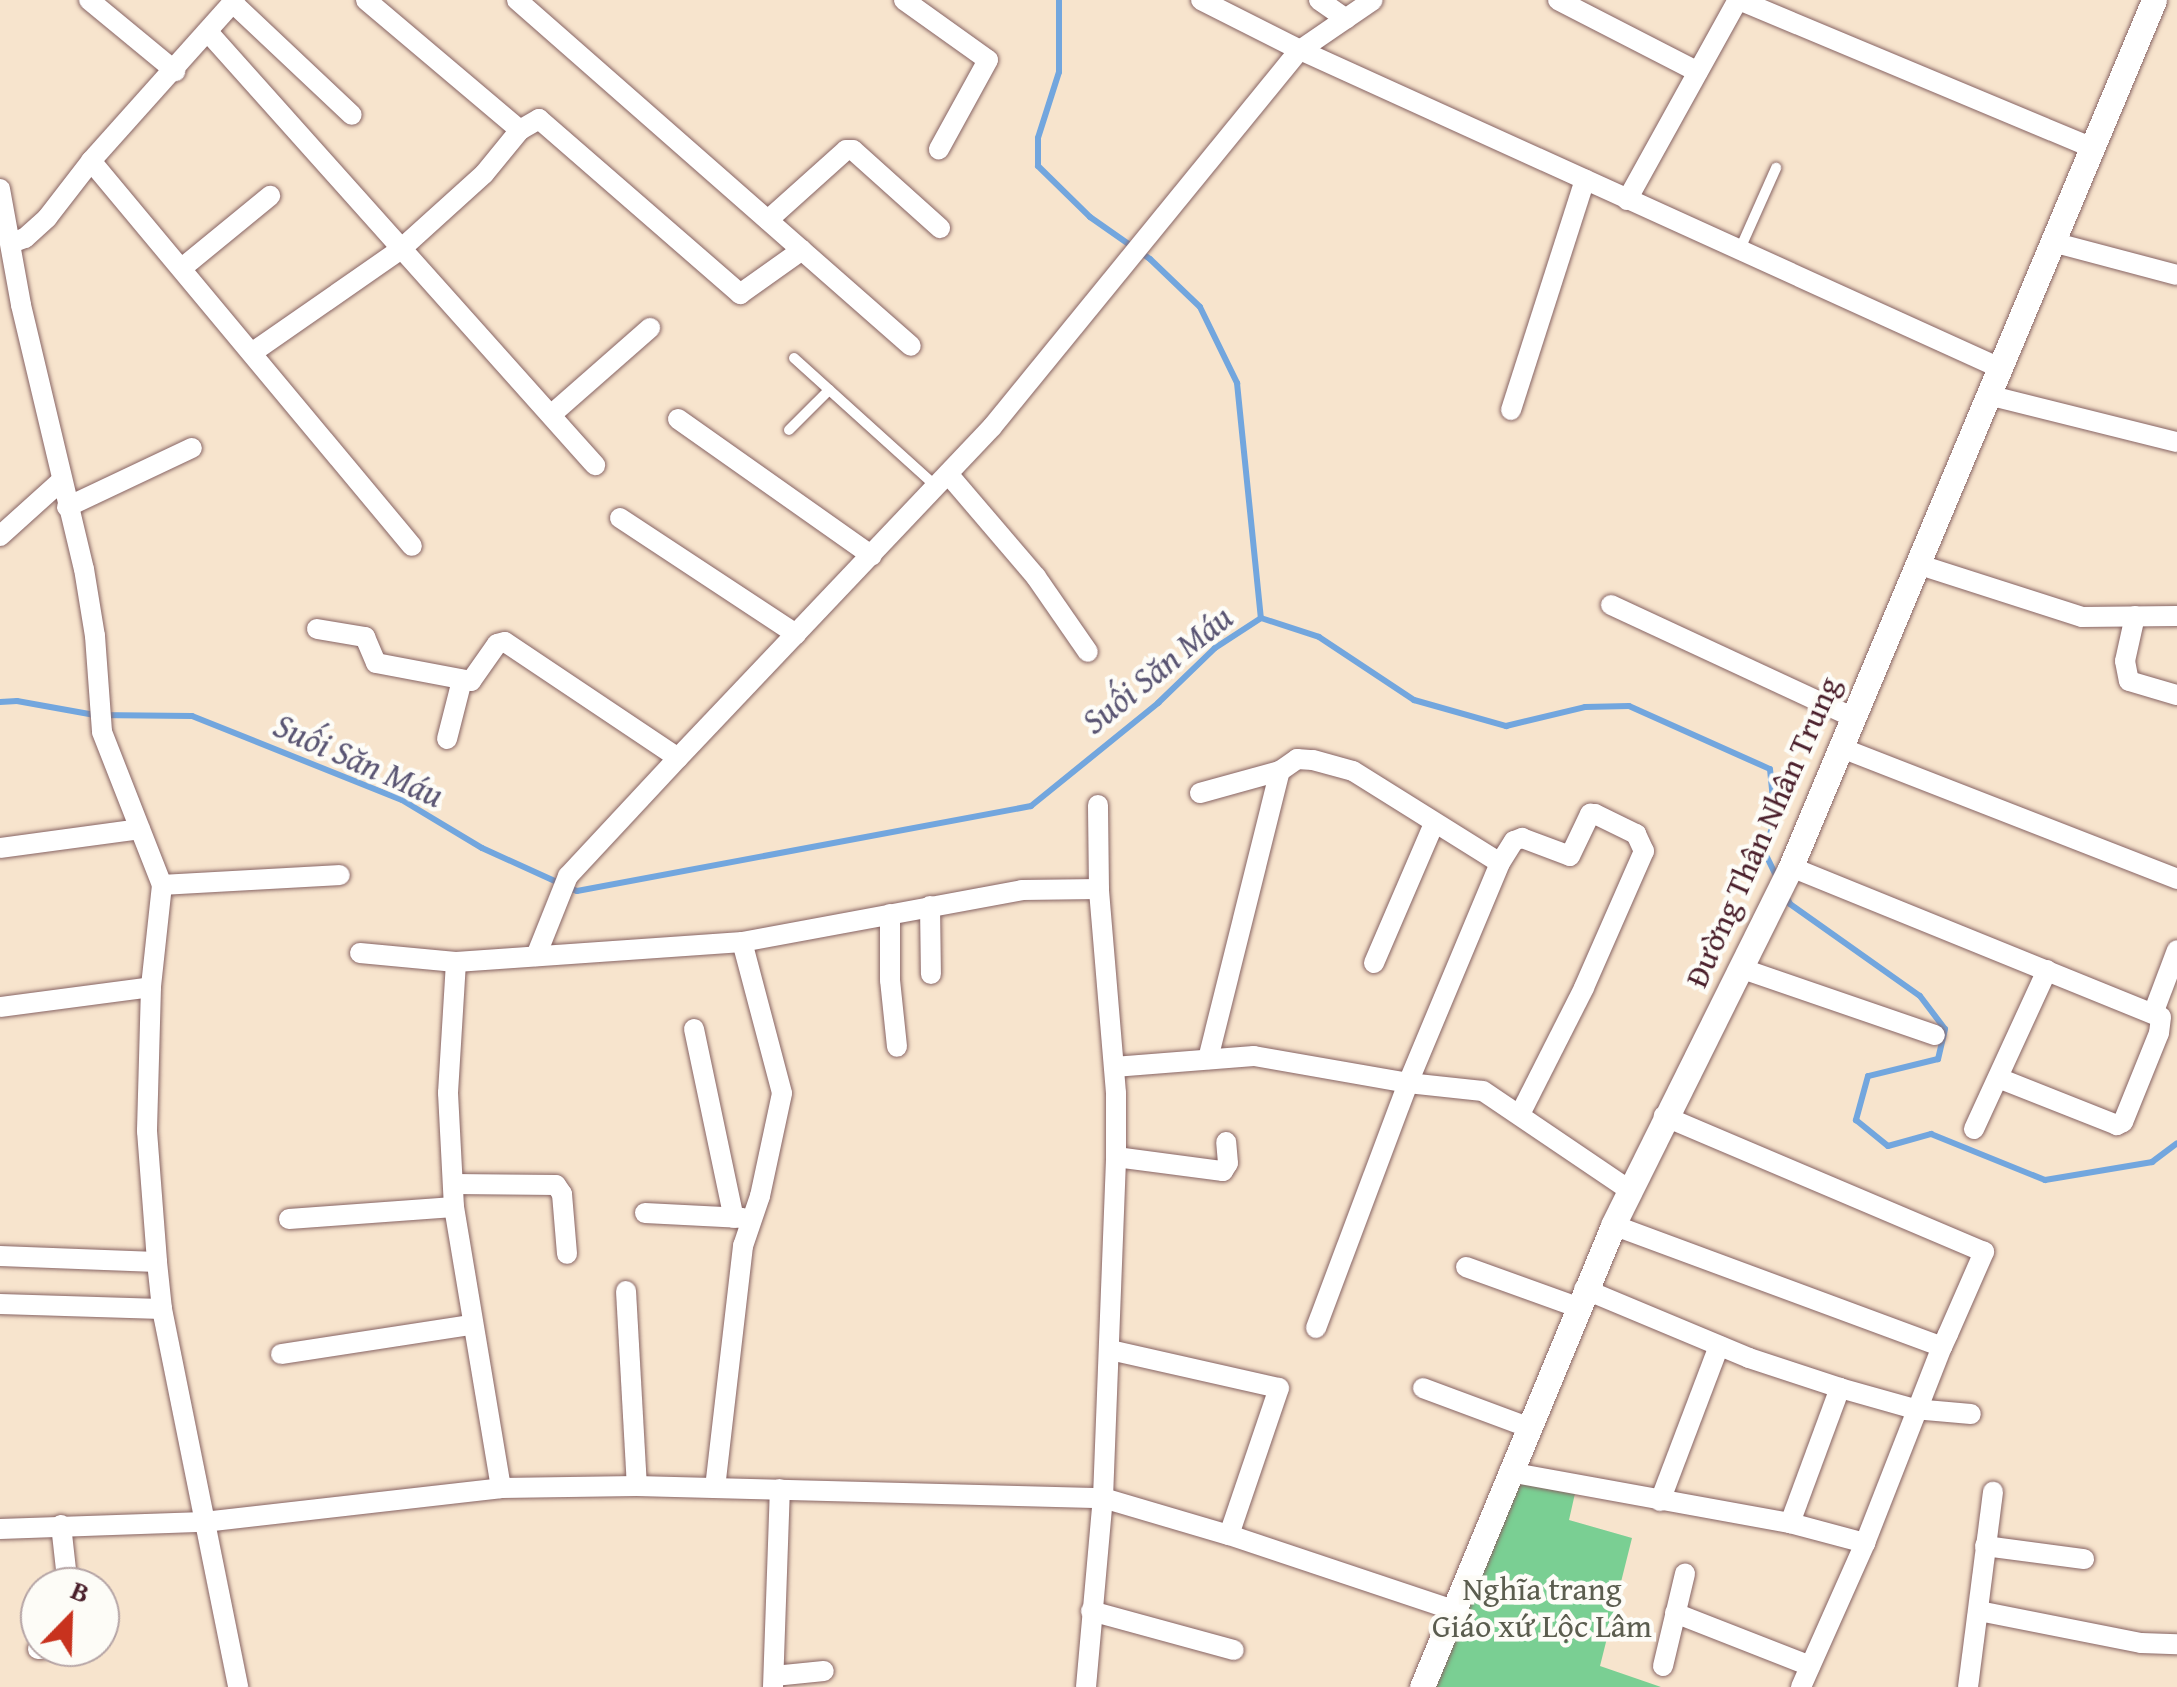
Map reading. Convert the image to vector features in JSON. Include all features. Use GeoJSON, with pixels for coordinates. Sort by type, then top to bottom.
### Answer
{"type":"FeatureCollection","features":[{"type":"Feature","properties":{"kind":"street"},"geometry":{"type":"LineString","coordinates":[[89,0],[175,71]]}},
{"type":"Feature","properties":{"kind":"street"},"geometry":{"type":"LineString","coordinates":[[366,0],[520,130]]}},
{"type":"Feature","properties":{"kind":"street"},"geometry":{"type":"LineString","coordinates":[[517,0],[911,346]]}},
{"type":"Feature","properties":{"kind":"street"},"geometry":{"type":"LineString","coordinates":[[904,0],[988,60],[939,149]]}},
{"type":"Feature","properties":{"kind":"street"},"geometry":{"type":"LineString","coordinates":[[1201,0],[1300,50],[2000,368]]}},
{"type":"Feature","properties":{"kind":"street"},"geometry":{"type":"LineString","coordinates":[[1319,0],[1346,19]]}},
{"type":"Feature","properties":{"kind":"street"},"geometry":{"type":"LineString","coordinates":[[536,956],[563,886],[678,758],[943,482],[1300,50],[1374,0]]}},
{"type":"Feature","properties":{"kind":"street"},"geometry":{"type":"LineString","coordinates":[[1558,0],[1698,72]]}},
{"type":"Feature","properties":{"kind":"street"},"geometry":{"type":"LineString","coordinates":[[1627,200],[1739,0],[2091,147]]}},
{"type":"Feature","properties":{"kind":"street","name":"Đường Thân Nhân Trung"},"geometry":{"type":"LineString","coordinates":[[1422,1687],[1613,1225],[1790,869],[2154,0]]}},
{"type":"Feature","properties":{"kind":"street"},"geometry":{"type":"LineString","coordinates":[[11,243],[25,238],[47,218],[91,161],[234,1],[352,115]]}},
{"type":"Feature","properties":{"kind":"street"},"geometry":{"type":"LineString","coordinates":[[208,32],[596,466]]}},
{"type":"Feature","properties":{"kind":"street"},"geometry":{"type":"LineString","coordinates":[[254,352],[400,249],[484,174],[520,130],[539,120],[740,294],[802,250]]}},
{"type":"Feature","properties":{"kind":"street"},"geometry":{"type":"LineString","coordinates":[[768,220],[846,150],[854,150],[940,228]]}},
{"type":"Feature","properties":{"kind":"street"},"geometry":{"type":"LineString","coordinates":[[91,161],[412,546]]}},
{"type":"Feature","properties":{"kind":"street"},"geometry":{"type":"LineString","coordinates":[[1511,410],[1585,180]]}},
{"type":"Feature","properties":{"kind":"street"},"geometry":{"type":"LineString","coordinates":[[0,189],[11,243],[10,306],[90,602],[102,732],[162,885],[152,986],[147,1131],[157,1262],[162,1309],[238,1687]]}},
{"type":"Feature","properties":{"kind":"street"},"geometry":{"type":"LineString","coordinates":[[182,268],[270,196]]}},
{"type":"Feature","properties":{"kind":"street"},"geometry":{"type":"LineString","coordinates":[[2052,242],[2177,275]]}},
{"type":"Feature","properties":{"kind":"street"},"geometry":{"type":"LineString","coordinates":[[551,415],[650,328]]}},
{"type":"Feature","properties":{"kind":"street"},"geometry":{"type":"LineString","coordinates":[[1988,395],[2177,442]]}},
{"type":"Feature","properties":{"kind":"street"},"geometry":{"type":"LineString","coordinates":[[678,419],[872,556]]}},
{"type":"Feature","properties":{"kind":"street"},"geometry":{"type":"LineString","coordinates":[[67,507],[192,448]]}},
{"type":"Feature","properties":{"kind":"street"},"geometry":{"type":"LineString","coordinates":[[0,536],[60,482]]}},
{"type":"Feature","properties":{"kind":"street"},"geometry":{"type":"LineString","coordinates":[[943,482],[1036,577],[1088,652]]}},
{"type":"Feature","properties":{"kind":"street"},"geometry":{"type":"LineString","coordinates":[[620,518],[796,634]]}},
{"type":"Feature","properties":{"kind":"street"},"geometry":{"type":"LineString","coordinates":[[1917,564],[2082,617],[2177,616]]}},
{"type":"Feature","properties":{"kind":"street"},"geometry":{"type":"LineString","coordinates":[[1611,605],[1852,717]]}},
{"type":"Feature","properties":{"kind":"street"},"geometry":{"type":"LineString","coordinates":[[2135,616],[2125,661],[2129,681],[2177,695]]}},
{"type":"Feature","properties":{"kind":"street"},"geometry":{"type":"LineString","coordinates":[[317,630],[365,637],[376,663],[471,682],[494,648],[505,642],[678,758]]}},
{"type":"Feature","properties":{"kind":"street"},"geometry":{"type":"LineString","coordinates":[[447,739],[462,680]]}},
{"type":"Feature","properties":{"kind":"street"},"geometry":{"type":"LineString","coordinates":[[1839,747],[2177,879]]}},
{"type":"Feature","properties":{"kind":"street"},"geometry":{"type":"LineString","coordinates":[[1200,794],[1280,771],[1297,759],[1353,771],[1500,864]]}},
{"type":"Feature","properties":{"kind":"street"},"geometry":{"type":"LineString","coordinates":[[1208,1059],[1280,771]]}},
{"type":"Feature","properties":{"kind":"street"},"geometry":{"type":"LineString","coordinates":[[1086,1687],[1102,1498],[1116,1156],[1114,1067],[1099,888],[1098,805]]}},
{"type":"Feature","properties":{"kind":"street"},"geometry":{"type":"LineString","coordinates":[[1316,1328],[1408,1084],[1500,864],[1514,841],[1522,838],[1570,856],[1590,814],[1636,834],[1644,851],[1584,988],[1520,1114]]}},
{"type":"Feature","properties":{"kind":"street"},"geometry":{"type":"LineString","coordinates":[[1374,963],[1434,824]]}},
{"type":"Feature","properties":{"kind":"street"},"geometry":{"type":"LineString","coordinates":[[0,848],[140,829]]}},
{"type":"Feature","properties":{"kind":"street"},"geometry":{"type":"LineString","coordinates":[[1790,869],[2154,1012],[2162,1023],[2123,1122],[2118,1124],[1998,1078]]}},
{"type":"Feature","properties":{"kind":"street"},"geometry":{"type":"LineString","coordinates":[[162,885],[340,875]]}},
{"type":"Feature","properties":{"kind":"street"},"geometry":{"type":"LineString","coordinates":[[360,953],[456,962],[742,942],[1022,890],[1099,888]]}},
{"type":"Feature","properties":{"kind":"street"},"geometry":{"type":"LineString","coordinates":[[930,906],[931,974]]}},
{"type":"Feature","properties":{"kind":"street"},"geometry":{"type":"LineString","coordinates":[[890,914],[890,980],[897,1048]]}},
{"type":"Feature","properties":{"kind":"street"},"geometry":{"type":"LineString","coordinates":[[742,942],[782,1080],[777,1124],[760,1196],[742,1218]]}},
{"type":"Feature","properties":{"kind":"street"},"geometry":{"type":"LineString","coordinates":[[2154,1012],[2177,950]]}},
{"type":"Feature","properties":{"kind":"street"},"geometry":{"type":"LineString","coordinates":[[456,962],[448,1092],[454,1207],[470,1325],[501,1488]]}},
{"type":"Feature","properties":{"kind":"street"},"geometry":{"type":"LineString","coordinates":[[1740,968],[1936,1035]]}},
{"type":"Feature","properties":{"kind":"street"},"geometry":{"type":"LineString","coordinates":[[1974,1129],[2047,970]]}},
{"type":"Feature","properties":{"kind":"street"},"geometry":{"type":"LineString","coordinates":[[0,1007],[152,986]]}},
{"type":"Feature","properties":{"kind":"street"},"geometry":{"type":"LineString","coordinates":[[694,1029],[742,1218],[715,1488]]}},
{"type":"Feature","properties":{"kind":"street"},"geometry":{"type":"LineString","coordinates":[[1114,1067],[1254,1056],[1408,1084],[1483,1091],[1629,1190]]}},
{"type":"Feature","properties":{"kind":"street"},"geometry":{"type":"LineString","coordinates":[[1664,1116],[1984,1252],[1914,1409],[1865,1543],[1801,1687]]}},
{"type":"Feature","properties":{"kind":"street"},"geometry":{"type":"LineString","coordinates":[[1116,1156],[1223,1172],[1228,1163],[1226,1142]]}},
{"type":"Feature","properties":{"kind":"street"},"geometry":{"type":"LineString","coordinates":[[453,1184],[556,1185],[562,1194],[567,1254]]}},
{"type":"Feature","properties":{"kind":"street"},"geometry":{"type":"LineString","coordinates":[[289,1219],[454,1207]]}},
{"type":"Feature","properties":{"kind":"street"},"geometry":{"type":"LineString","coordinates":[[646,1214],[742,1218]]}},
{"type":"Feature","properties":{"kind":"street"},"geometry":{"type":"LineString","coordinates":[[1613,1225],[1942,1347]]}},
{"type":"Feature","properties":{"kind":"street"},"geometry":{"type":"LineString","coordinates":[[0,1256],[157,1262]]}},
{"type":"Feature","properties":{"kind":"street"},"geometry":{"type":"LineString","coordinates":[[1466,1267],[1581,1298],[1840,1388],[1914,1409],[1971,1414]]}},
{"type":"Feature","properties":{"kind":"street"},"geometry":{"type":"LineString","coordinates":[[626,1291],[637,1486]]}},
{"type":"Feature","properties":{"kind":"street"},"geometry":{"type":"LineString","coordinates":[[0,1304],[162,1309]]}},
{"type":"Feature","properties":{"kind":"street"},"geometry":{"type":"LineString","coordinates":[[281,1354],[470,1325]]}},
{"type":"Feature","properties":{"kind":"street"},"geometry":{"type":"LineString","coordinates":[[1660,1500],[1718,1346]]}},
{"type":"Feature","properties":{"kind":"street"},"geometry":{"type":"LineString","coordinates":[[1110,1350],[1278,1388],[1229,1535]]}},
{"type":"Feature","properties":{"kind":"street"},"geometry":{"type":"LineString","coordinates":[[1422,1388],[1528,1427]]}},
{"type":"Feature","properties":{"kind":"street"},"geometry":{"type":"LineString","coordinates":[[1790,1523],[1840,1388]]}},
{"type":"Feature","properties":{"kind":"street"},"geometry":{"type":"LineString","coordinates":[[1509,1472],[1790,1523],[1865,1543]]}},
{"type":"Feature","properties":{"kind":"street"},"geometry":{"type":"LineString","coordinates":[[0,1530],[204,1522],[501,1488],[637,1486],[1102,1498],[1229,1535],[1453,1610]]}},
{"type":"Feature","properties":{"kind":"street"},"geometry":{"type":"LineString","coordinates":[[780,1489],[773,1681],[824,1671]]}},
{"type":"Feature","properties":{"kind":"street"},"geometry":{"type":"LineString","coordinates":[[1968,1687],[1993,1492]]}},
{"type":"Feature","properties":{"kind":"street"},"geometry":{"type":"LineString","coordinates":[[61,1525],[66,1567]]}},
{"type":"Feature","properties":{"kind":"street"},"geometry":{"type":"LineString","coordinates":[[1986,1546],[2084,1559]]}},
{"type":"Feature","properties":{"kind":"street"},"geometry":{"type":"LineString","coordinates":[[1663,1666],[1685,1574]]}},
{"type":"Feature","properties":{"kind":"street"},"geometry":{"type":"LineString","coordinates":[[1091,1611],[1234,1650]]}},
{"type":"Feature","properties":{"kind":"street"},"geometry":{"type":"LineString","coordinates":[[1979,1611],[2142,1644],[2177,1644]]}},
{"type":"Feature","properties":{"kind":"street"},"geometry":{"type":"LineString","coordinates":[[1674,1613],[1810,1666]]}},
{"type":"Feature","properties":{"kind":"lane"},"geometry":{"type":"LineString","coordinates":[[1740,250],[1776,168]]}},
{"type":"Feature","properties":{"kind":"lane"},"geometry":{"type":"LineString","coordinates":[[794,358],[943,482]]}},
{"type":"Feature","properties":{"kind":"lane"},"geometry":{"type":"LineString","coordinates":[[789,430],[829,390]]}},
{"type":"Feature","properties":{"kind":"green space","name":"Nghĩa trang Giáo xứ Lộc Lâm"},"geometry":{"type":"Polygon","coordinates":[[[1517,1483],[1576,1489],[1569,1520],[1632,1538],[1600,1666],[1661,1687],[1434,1687],[1517,1483]]]}},
{"type":"Feature","properties":{"kind":"waterway"},"geometry":{"type":"LineString","coordinates":[[1059,0],[1059,72],[1038,138],[1038,166],[1090,217],[1150,259],[1200,307],[1237,383],[1261,618]]}},
{"type":"Feature","properties":{"kind":"waterway","name":"Suối Săn Máu"},"geometry":{"type":"LineString","coordinates":[[0,702],[17,701],[95,715],[192,716],[402,800],[482,848],[577,891],[1031,806],[1158,703],[1215,648],[1261,618],[1319,637],[1414,700],[1506,726],[1585,707],[1629,706],[1770,769],[1775,820],[1764,851],[1777,878]]}},
{"type":"Feature","properties":{"kind":"waterway","name":"Suối Săn Máu"},"geometry":{"type":"LineString","coordinates":[[1785,894],[1790,904],[1920,996],[1945,1029],[1938,1059],[1868,1076],[1856,1120],[1888,1146],[1931,1134],[2045,1180],[2152,1162],[2177,1143]]}}]}
